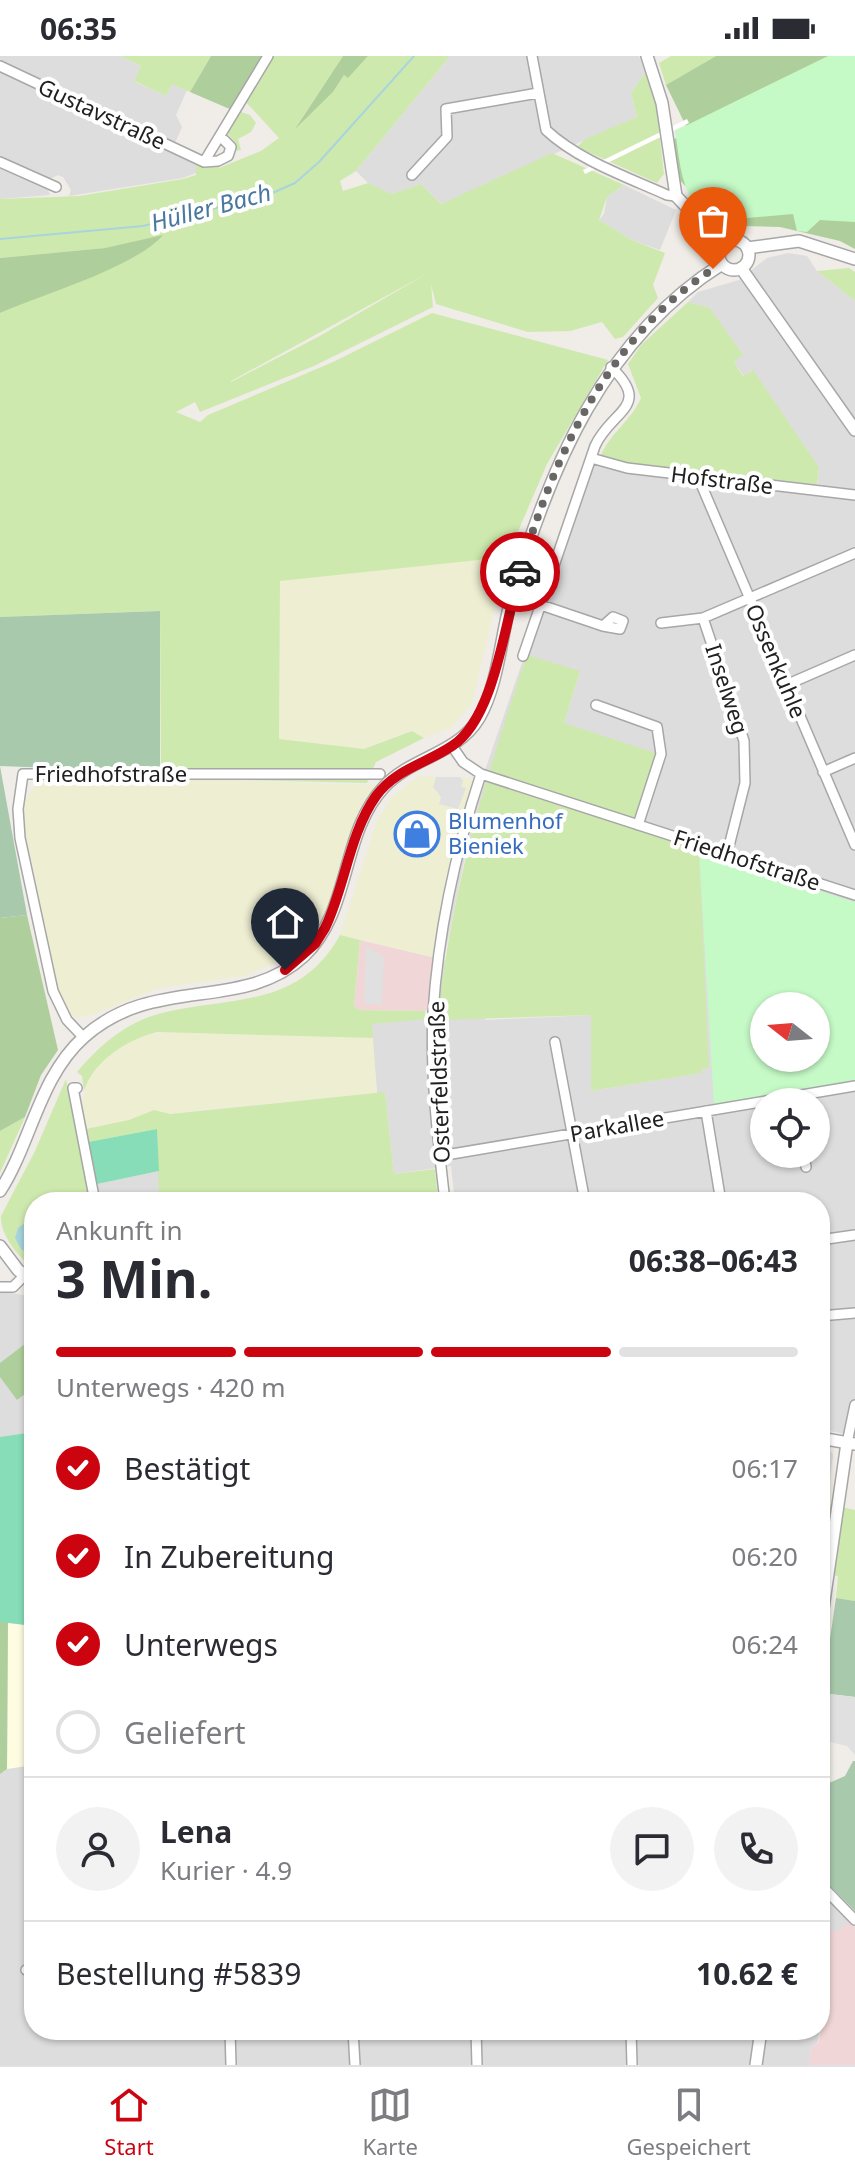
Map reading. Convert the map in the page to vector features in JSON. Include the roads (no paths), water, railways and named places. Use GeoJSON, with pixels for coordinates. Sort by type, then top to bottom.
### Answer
{"type":"FeatureCollection","features":[{"type":"Feature","properties":{"kind":"street"},"geometry":{"type":"LineString","coordinates":[[204,162],[268,56]]}},
{"type":"Feature","properties":{"kind":"street"},"geometry":{"type":"LineString","coordinates":[[532,56],[542,122],[554,138],[656,191],[676,196],[723,245]]}},
{"type":"Feature","properties":{"kind":"street"},"geometry":{"type":"LineString","coordinates":[[647,56],[662,103],[676,196]]}},
{"type":"Feature","properties":{"kind":"street","name":"Gustavstraße"},"geometry":{"type":"LineString","coordinates":[[0,66],[204,162]]}},
{"type":"Feature","properties":{"kind":"street"},"geometry":{"type":"LineString","coordinates":[[412,175],[447,137],[446,109],[538,93]]}},
{"type":"Feature","properties":{"kind":"street"},"geometry":{"type":"LineString","coordinates":[[204,162],[218,161],[228,156],[231,147],[220,136]]}},
{"type":"Feature","properties":{"kind":"street"},"geometry":{"type":"LineString","coordinates":[[0,162],[56,187]]}},
{"type":"Feature","properties":{"kind":"street"},"geometry":{"type":"LineString","coordinates":[[747,248],[748,260],[741,268],[730,269],[722,264],[719,254],[723,245],[735,240],[747,248],[799,241],[855,259]]}},
{"type":"Feature","properties":{"kind":"street"},"geometry":{"type":"LineString","coordinates":[[0,1191],[55,1074],[84,1038],[113,1016],[142,1003],[251,985],[285,970],[315,944],[335,909],[362,825],[376,796],[401,772],[452,746],[472,728],[484,708],[512,597],[536,523],[581,420],[611,367],[658,312],[722,264]]}},
{"type":"Feature","properties":{"kind":"street"},"geometry":{"type":"LineString","coordinates":[[741,268],[855,430]]}},
{"type":"Feature","properties":{"kind":"street"},"geometry":{"type":"LineString","coordinates":[[523,656],[601,433],[624,410],[631,395],[626,382],[611,367]]}},
{"type":"Feature","properties":{"kind":"street","name":"Hofstraße"},"geometry":{"type":"LineString","coordinates":[[591,458],[627,468],[855,495]]}},
{"type":"Feature","properties":{"kind":"street","name":"Ossenkuhle"},"geometry":{"type":"LineString","coordinates":[[698,477],[855,845]]}},
{"type":"Feature","properties":{"kind":"street"},"geometry":{"type":"LineString","coordinates":[[661,623],[703,618],[855,553]]}},
{"type":"Feature","properties":{"kind":"street"},"geometry":{"type":"LineString","coordinates":[[541,605],[603,626]]}},
{"type":"Feature","properties":{"kind":"street","name":"Inselweg"},"geometry":{"type":"LineString","coordinates":[[703,618],[744,741],[745,783],[727,854]]}},
{"type":"Feature","properties":{"kind":"street"},"geometry":{"type":"LineString","coordinates":[[786,685],[855,655]]}},
{"type":"Feature","properties":{"kind":"street"},"geometry":{"type":"LineString","coordinates":[[596,705],[657,727],[661,754],[638,825]]}},
{"type":"Feature","properties":{"kind":"street","name":"Friedhofstraße"},"geometry":{"type":"LineString","coordinates":[[452,746],[463,762],[481,774],[855,895]]}},
{"type":"Feature","properties":{"kind":"street"},"geometry":{"type":"LineString","coordinates":[[823,772],[855,758]]}},
{"type":"Feature","properties":{"kind":"street","name":"Friedhofstraße"},"geometry":{"type":"LineString","coordinates":[[84,1038],[67,1020],[53,991],[20,838],[18,809],[23,774],[380,774]]}},
{"type":"Feature","properties":{"kind":"street","name":"Osterfeldstraße"},"geometry":{"type":"LineString","coordinates":[[444,1192],[433,1052],[438,963],[445,918],[481,774]]}},
{"type":"Feature","properties":{"kind":"street"},"geometry":{"type":"LineString","coordinates":[[555,1042],[583,1192]]}},
{"type":"Feature","properties":{"kind":"street","name":"Parkallee"},"geometry":{"type":"LineString","coordinates":[[830,1091],[855,1086]]}},
{"type":"Feature","properties":{"kind":"street"},"geometry":{"type":"LineString","coordinates":[[77,1088],[73,1088],[93,1192]]}},
{"type":"Feature","properties":{"kind":"street","name":"Parkallee"},"geometry":{"type":"LineString","coordinates":[[440,1156],[750,1105]]}},
{"type":"Feature","properties":{"kind":"street"},"geometry":{"type":"LineString","coordinates":[[706,1111],[719,1192]]}},
{"type":"Feature","properties":{"kind":"street"},"geometry":{"type":"LineString","coordinates":[[830,1239],[855,1235]]}},
{"type":"Feature","properties":{"kind":"street"},"geometry":{"type":"LineString","coordinates":[[0,1246],[24,1273]]}},
{"type":"Feature","properties":{"kind":"street"},"geometry":{"type":"LineString","coordinates":[[0,1287],[13,1287],[24,1282]]}},
{"type":"Feature","properties":{"kind":"street"},"geometry":{"type":"LineString","coordinates":[[830,1315],[855,1313]]}},
{"type":"Feature","properties":{"kind":"street"},"geometry":{"type":"LineString","coordinates":[[830,1557],[855,1405]]}},
{"type":"Feature","properties":{"kind":"street"},"geometry":{"type":"LineString","coordinates":[[830,1440],[851,1444]]}},
{"type":"Feature","properties":{"kind":"street"},"geometry":{"type":"LineString","coordinates":[[830,1894],[855,1920]]}},
{"type":"Feature","properties":{"kind":"street"},"geometry":{"type":"LineString","coordinates":[[230,2040],[231,2065]]}},
{"type":"Feature","properties":{"kind":"street"},"geometry":{"type":"LineString","coordinates":[[354,2040],[355,2065]]}},
{"type":"Feature","properties":{"kind":"street"},"geometry":{"type":"LineString","coordinates":[[476,2040],[477,2065]]}},
{"type":"Feature","properties":{"kind":"street"},"geometry":{"type":"LineString","coordinates":[[631,2040],[632,2065]]}},
{"type":"Feature","properties":{"kind":"street"},"geometry":{"type":"LineString","coordinates":[[756,2065],[760,2040]]}},
{"type":"Feature","properties":{"kind":"water"},"geometry":{"type":"Polygon","coordinates":[[[24,1224],[24,1251],[15,1238],[18,1228],[24,1224]]]}},
{"type":"Feature","properties":{"kind":"waterway","name":"Hüller Bach"},"geometry":{"type":"LineString","coordinates":[[0,239],[143,226],[268,195],[295,183],[319,162],[414,56]]}},
{"type":"Feature","properties":{"kind":"place","name":"Blumenhof Bieniek"},"geometry":{"type":"Point","coordinates":[417,834]}}]}
